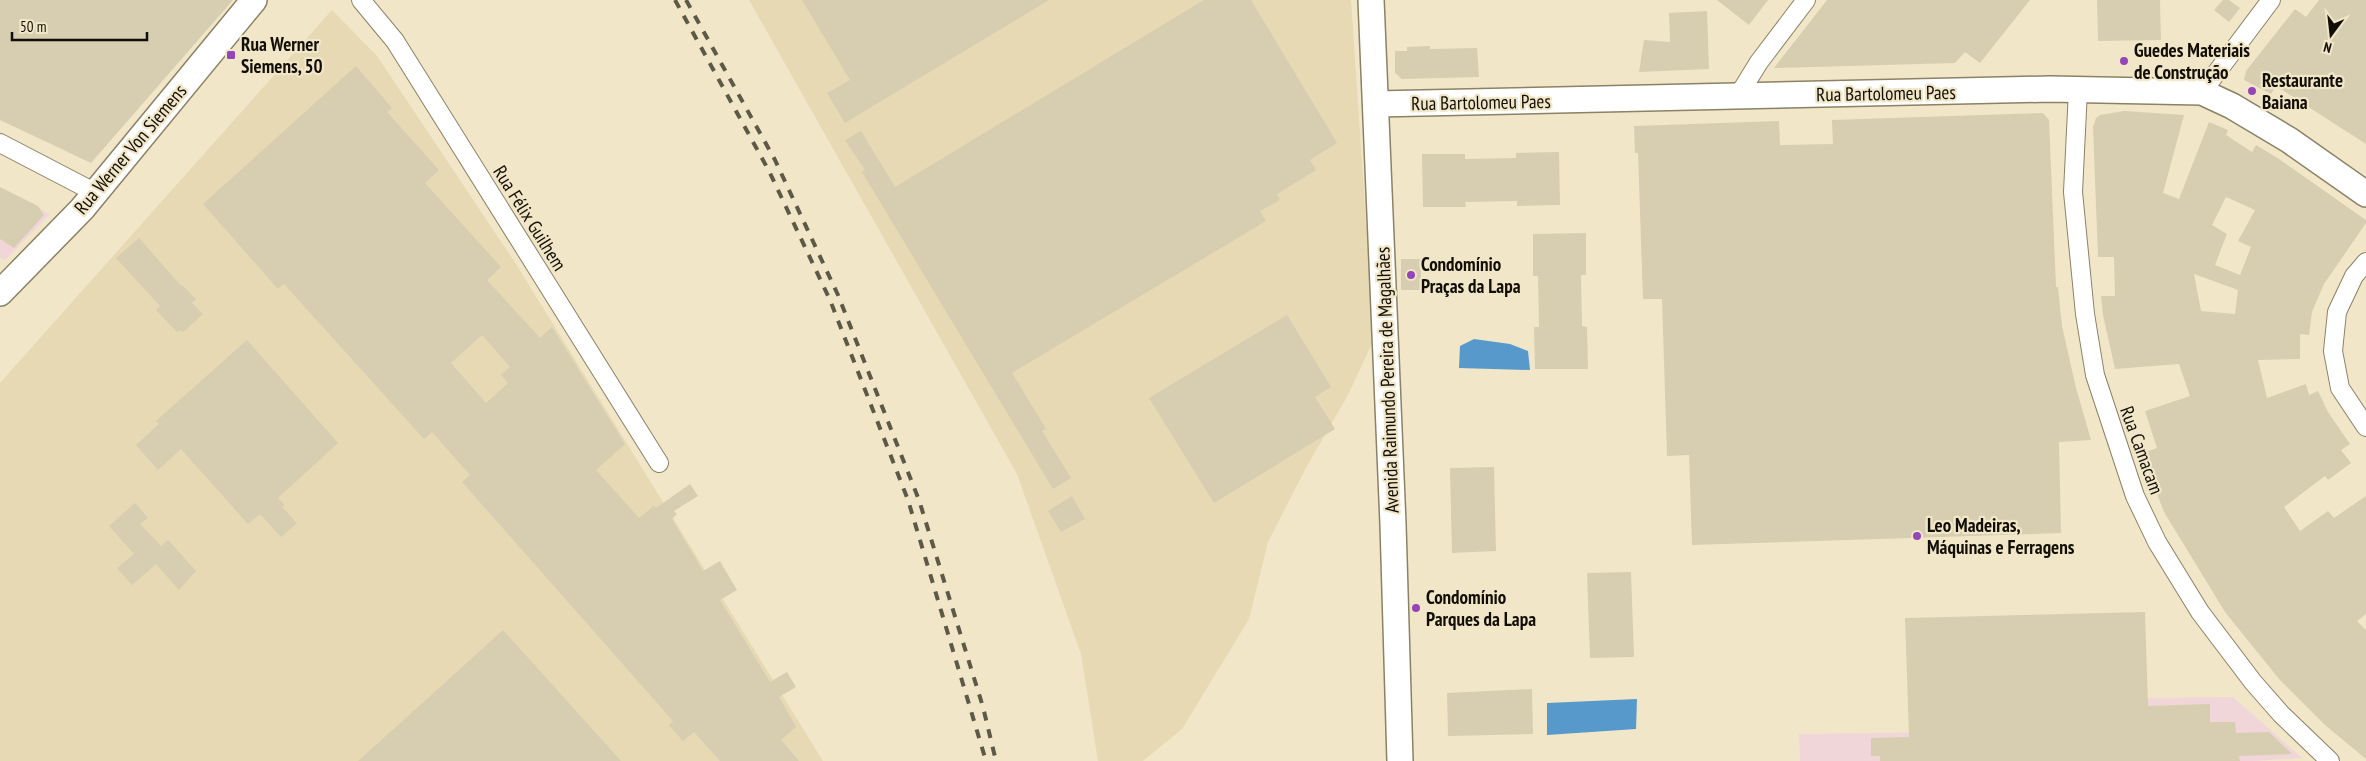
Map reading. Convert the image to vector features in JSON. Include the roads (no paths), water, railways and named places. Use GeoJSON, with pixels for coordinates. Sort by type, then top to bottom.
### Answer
{"type":"FeatureCollection","features":[{"type":"Feature","properties":{"kind":"street","name":"Rua Werner Von Siemens"},"geometry":{"type":"LineString","coordinates":[[0,293],[96,192],[254,0]]}},
{"type":"Feature","properties":{"kind":"street","name":"Rua Félix Guilhem"},"geometry":{"type":"LineString","coordinates":[[361,0],[395,41],[659,463]]}},
{"type":"Feature","properties":{"kind":"street","name":"Avenida Raimundo Pereira de Magalhães"},"geometry":{"type":"LineString","coordinates":[[1372,0],[1394,534],[1400,761]]}},
{"type":"Feature","properties":{"kind":"street"},"geometry":{"type":"LineString","coordinates":[[1738,96],[1759,62],[1806,0]]}},
{"type":"Feature","properties":{"kind":"street"},"geometry":{"type":"LineString","coordinates":[[2202,92],[2271,0]]}},
{"type":"Feature","properties":{"kind":"street","name":"Rua Bartolomeu Paes"},"geometry":{"type":"LineString","coordinates":[[1376,104],[2078,90],[2202,92],[2232,106],[2290,140],[2366,194]]}},
{"type":"Feature","properties":{"kind":"street","name":"Rua Camacam"},"geometry":{"type":"LineString","coordinates":[[2078,90],[2073,192],[2085,314],[2095,375],[2135,496],[2157,542],[2200,612],[2253,682],[2281,714],[2330,761]]}},
{"type":"Feature","properties":{"kind":"street"},"geometry":{"type":"LineString","coordinates":[[0,143],[96,192]]}},
{"type":"Feature","properties":{"kind":"street"},"geometry":{"type":"LineString","coordinates":[[2366,262],[2354,276],[2337,312],[2333,351],[2340,388],[2366,427]]}},
{"type":"Feature","properties":{"kind":"water"},"geometry":{"type":"Polygon","coordinates":[[[1474,339],[1510,344],[1528,351],[1530,370],[1459,368],[1460,346],[1474,339]]]}},
{"type":"Feature","properties":{"kind":"water"},"geometry":{"type":"Polygon","coordinates":[[[1637,699],[1636,729],[1547,735],[1547,703],[1637,699]]]}},
{"type":"Feature","properties":{"kind":"railway"},"geometry":{"type":"LineString","coordinates":[[675,0],[769,171],[830,300],[908,500],[986,761]]}},
{"type":"Feature","properties":{"kind":"railway"},"geometry":{"type":"LineString","coordinates":[[686,0],[775,160],[838,295],[919,500],[983,707],[996,761]]}},
{"type":"Feature","properties":{"kind":"place","name":"Rua Werner Siemens, 50"},"geometry":{"type":"Point","coordinates":[231,55]}},
{"type":"Feature","properties":{"kind":"place","name":"Guedes Materiais de Construção"},"geometry":{"type":"Point","coordinates":[2124,61]}},
{"type":"Feature","properties":{"kind":"place","name":"Restaurante Baiana"},"geometry":{"type":"Point","coordinates":[2252,91]}},
{"type":"Feature","properties":{"kind":"place","name":"Condomínio Praças da Lapa"},"geometry":{"type":"Point","coordinates":[1411,275]}},
{"type":"Feature","properties":{"kind":"place","name":"Leo Madeiras, Máquinas e Ferragens"},"geometry":{"type":"Point","coordinates":[1917,536]}},
{"type":"Feature","properties":{"kind":"place","name":"Condomínio Parques da Lapa"},"geometry":{"type":"Point","coordinates":[1416,608]}}]}
